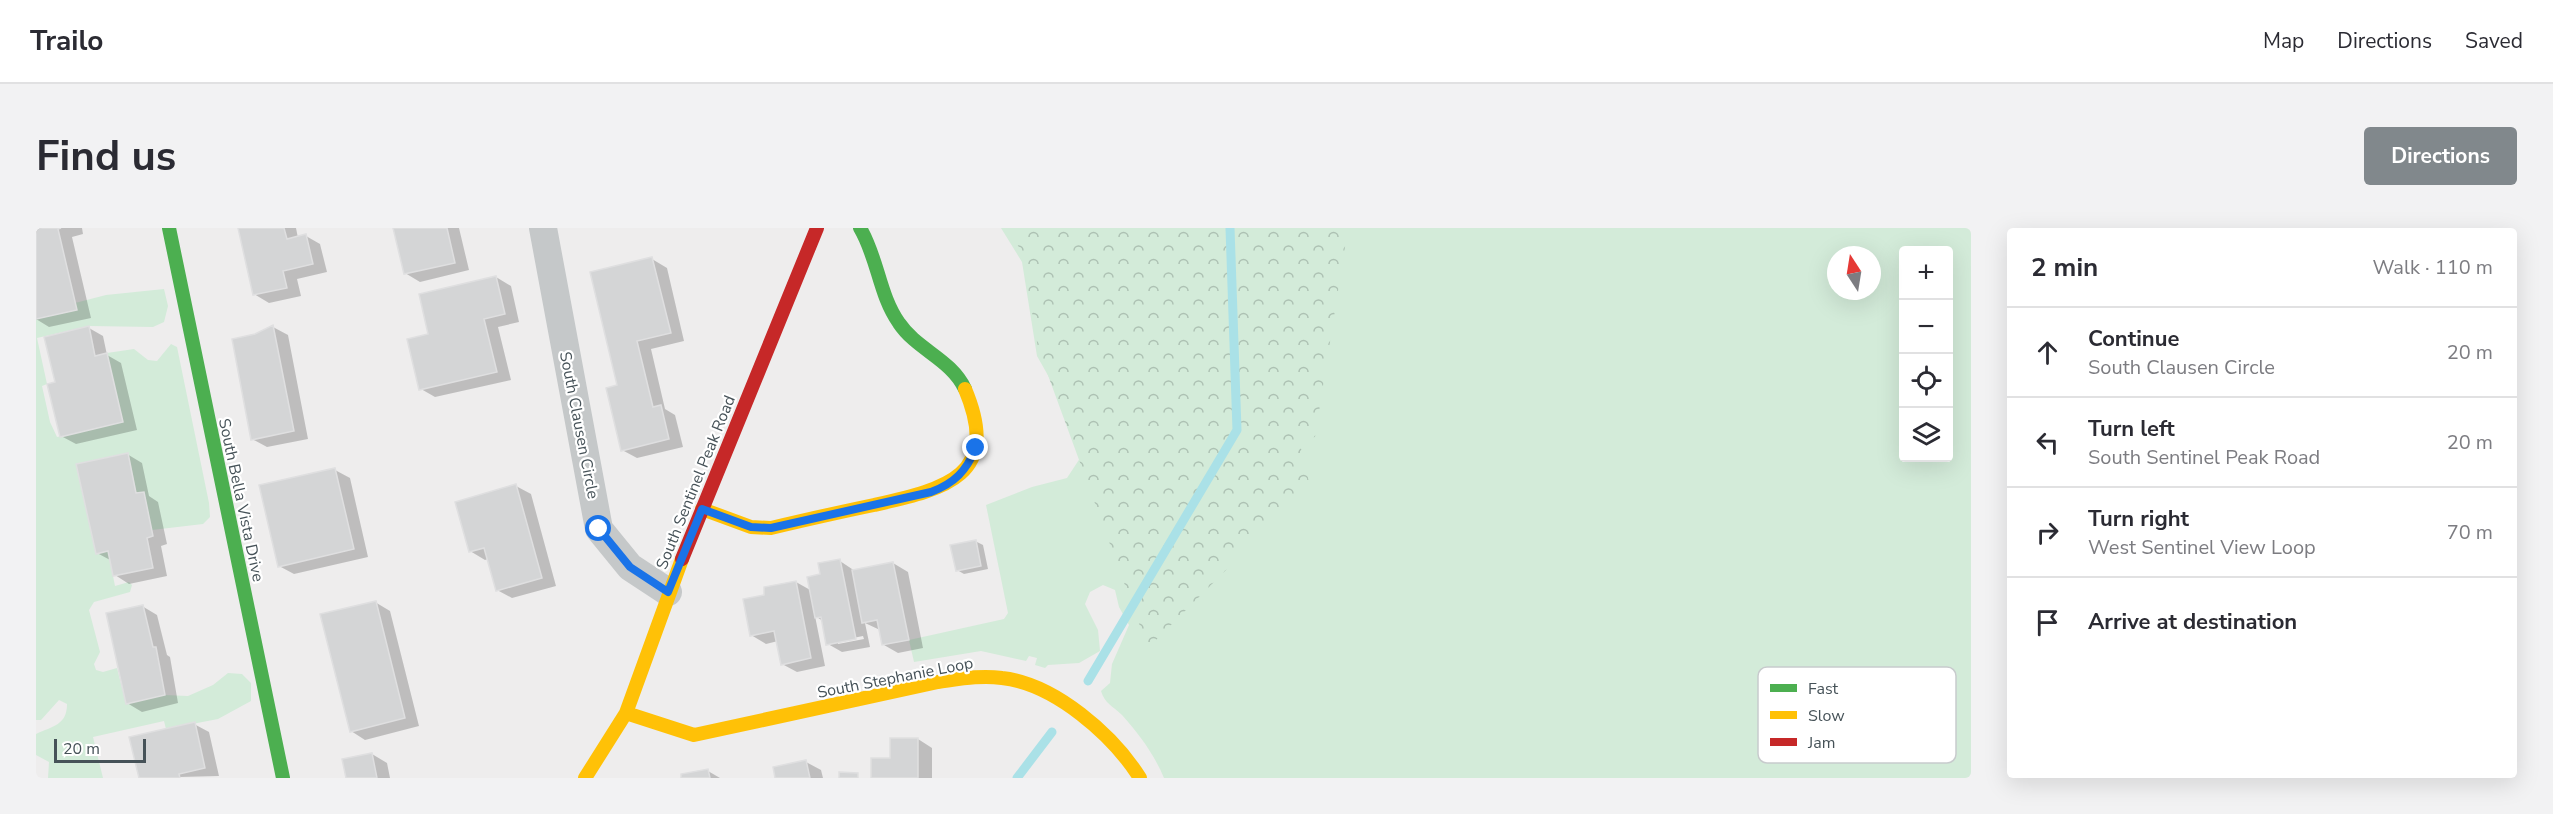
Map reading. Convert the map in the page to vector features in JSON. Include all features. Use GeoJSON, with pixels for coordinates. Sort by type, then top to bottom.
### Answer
{"type":"FeatureCollection","features":[{"type":"Feature","properties":{"kind":"street","name":"South Bella Vista Drive"},"geometry":{"type":"LineString","coordinates":[[169,228],[283,778]]}},
{"type":"Feature","properties":{"kind":"street","name":"South Clausen Circle"},"geometry":{"type":"LineString","coordinates":[[543,228],[599,529],[630,567],[668,592]]}},
{"type":"Feature","properties":{"kind":"street","name":"South Sentinel Peak Road"},"geometry":{"type":"LineString","coordinates":[[585,778],[626,712],[668,592],[818,228]]}},
{"type":"Feature","properties":{"kind":"street"},"geometry":{"type":"LineString","coordinates":[[702,509],[751,527],[771,528],[931,492],[950,485],[968,468],[976,448],[977,422],[968,394],[954,370],[905,332],[887,302],[872,245],[860,228]]}},
{"type":"Feature","properties":{"kind":"street","name":"South Stephanie Loop"},"geometry":{"type":"LineString","coordinates":[[626,712],[694,735],[938,682],[979,676],[1005,678],[1033,686],[1054,697],[1106,734],[1125,754],[1140,778]]}},
{"type":"Feature","properties":{"kind":"green space"},"geometry":{"type":"Polygon","coordinates":[[[1001,228],[1971,228],[1971,778],[1164,778],[1140,737],[1122,715],[1107,702],[1101,691],[1110,683],[1112,664],[1129,625],[1119,607],[1115,590],[1103,585],[1090,592],[1085,604],[1098,630],[1100,651],[1079,663],[1048,665],[1045,668],[1035,665],[1037,658],[1029,656],[1026,661],[981,651],[914,662],[909,640],[1004,619],[1008,613],[986,505],[1032,487],[1067,478],[1088,446],[1037,356],[1022,262],[1001,228]]]}},
{"type":"Feature","properties":{"kind":"green space"},"geometry":{"type":"Polygon","coordinates":[[[1007,228],[1348,228],[1315,437],[1299,440],[1310,486],[1148,648],[1038,348],[1022,252],[1007,228]]]}},
{"type":"Feature","properties":{"kind":"green space"},"geometry":{"type":"Polygon","coordinates":[[[164,289],[168,306],[164,322],[153,327],[89,326],[37,338],[47,384],[42,386],[50,422],[57,437],[123,422],[107,353],[134,349],[148,360],[157,361],[171,344],[177,347],[209,503],[210,517],[203,524],[152,530],[144,492],[136,493],[128,453],[76,464],[96,554],[108,551],[115,586],[129,582],[132,585],[130,592],[94,602],[89,610],[100,652],[94,664],[96,670],[103,672],[117,668],[126,704],[165,695],[188,696],[213,685],[228,673],[242,674],[251,683],[251,701],[218,719],[166,729],[164,721],[93,737],[103,778],[48,778],[49,762],[36,755],[36,734],[62,721],[67,704],[59,700],[41,720],[36,720],[36,319],[77,310],[75,303],[106,295],[164,289]]]}},
{"type":"Feature","properties":{"kind":"building"},"geometry":{"type":"Polygon","coordinates":[[[36,228],[61,228],[58,229],[77,310],[36,319],[36,228]]]}},
{"type":"Feature","properties":{"kind":"building"},"geometry":{"type":"Polygon","coordinates":[[[238,228],[284,228],[287,239],[306,234],[313,264],[283,271],[287,288],[253,295],[238,228]]]}},
{"type":"Feature","properties":{"kind":"building"},"geometry":{"type":"Polygon","coordinates":[[[393,228],[447,228],[455,263],[404,274],[393,228]]]}},
{"type":"Feature","properties":{"kind":"building"},"geometry":{"type":"Polygon","coordinates":[[[652,257],[671,333],[637,341],[653,407],[661,405],[669,439],[621,451],[606,388],[617,385],[590,272],[652,257]]]}},
{"type":"Feature","properties":{"kind":"building"},"geometry":{"type":"Polygon","coordinates":[[[496,276],[505,314],[484,319],[497,372],[419,390],[407,339],[428,334],[419,294],[496,276]]]}},
{"type":"Feature","properties":{"kind":"building"},"geometry":{"type":"Polygon","coordinates":[[[273,325],[294,431],[251,440],[232,339],[255,334],[273,325]]]}},
{"type":"Feature","properties":{"kind":"building"},"geometry":{"type":"Polygon","coordinates":[[[89,326],[95,356],[107,353],[123,422],[60,437],[47,384],[55,382],[44,337],[89,326]]]}},
{"type":"Feature","properties":{"kind":"building"},"geometry":{"type":"Polygon","coordinates":[[[128,453],[136,493],[144,492],[153,536],[147,538],[153,568],[113,576],[108,551],[96,554],[76,464],[128,453]]]}},
{"type":"Feature","properties":{"kind":"building"},"geometry":{"type":"Polygon","coordinates":[[[335,468],[354,549],[278,567],[259,485],[335,468]]]}},
{"type":"Feature","properties":{"kind":"building"},"geometry":{"type":"Polygon","coordinates":[[[516,484],[542,578],[496,591],[484,548],[469,552],[455,502],[516,484]]]}},
{"type":"Feature","properties":{"kind":"building"},"geometry":{"type":"Polygon","coordinates":[[[976,540],[981,566],[956,571],[950,545],[976,540]]]}},
{"type":"Feature","properties":{"kind":"building"},"geometry":{"type":"Polygon","coordinates":[[[840,559],[856,639],[826,645],[821,617],[815,618],[807,577],[820,574],[818,563],[840,559]]]}},
{"type":"Feature","properties":{"kind":"building"},"geometry":{"type":"Polygon","coordinates":[[[893,562],[909,640],[882,645],[877,620],[862,623],[852,570],[893,562]]]}},
{"type":"Feature","properties":{"kind":"building"},"geometry":{"type":"Polygon","coordinates":[[[796,581],[811,658],[781,665],[774,631],[750,636],[743,599],[764,595],[764,587],[796,581]]]}},
{"type":"Feature","properties":{"kind":"building"},"geometry":{"type":"Polygon","coordinates":[[[376,601],[405,718],[350,732],[320,614],[376,601]]]}},
{"type":"Feature","properties":{"kind":"building"},"geometry":{"type":"Polygon","coordinates":[[[143,605],[153,647],[156,647],[165,695],[126,704],[106,613],[143,605]]]}},
{"type":"Feature","properties":{"kind":"building"},"geometry":{"type":"Polygon","coordinates":[[[195,722],[205,768],[179,774],[180,778],[139,778],[129,737],[195,722]]]}},
{"type":"Feature","properties":{"kind":"building"},"geometry":{"type":"Polygon","coordinates":[[[890,738],[918,738],[918,778],[871,778],[871,758],[890,758],[890,738]]]}},
{"type":"Feature","properties":{"kind":"building"},"geometry":{"type":"Polygon","coordinates":[[[372,753],[377,778],[346,778],[342,759],[372,753]]]}},
{"type":"Feature","properties":{"kind":"building"},"geometry":{"type":"Polygon","coordinates":[[[806,760],[810,778],[775,778],[773,767],[806,760]]]}},
{"type":"Feature","properties":{"kind":"building"},"geometry":{"type":"Polygon","coordinates":[[[708,769],[710,778],[681,778],[681,774],[708,769]]]}},
{"type":"Feature","properties":{"kind":"building"},"geometry":{"type":"Polygon","coordinates":[[[839,772],[858,773],[858,778],[839,778],[839,772]]]}},
{"type":"Feature","properties":{"kind":"waterway"},"geometry":{"type":"LineString","coordinates":[[1088,681],[1237,430],[1230,228]]}},
{"type":"Feature","properties":{"kind":"waterway"},"geometry":{"type":"LineString","coordinates":[[1017,778],[1052,732]]}},
{"type":"Feature","properties":{"kind":"traffic: fast"},"geometry":{"type":"LineString","coordinates":[[169,228],[283,778]]}},
{"type":"Feature","properties":{"kind":"traffic: fast"},"geometry":{"type":"LineString","coordinates":[[860,228],[871,252],[887,301],[899,323],[915,340],[943,362],[965,389]]}},
{"type":"Feature","properties":{"kind":"traffic: slow"},"geometry":{"type":"LineString","coordinates":[[702,509],[751,527],[771,528],[900,499],[944,484],[960,474],[971,460],[976,442],[975,419],[965,389]]}},
{"type":"Feature","properties":{"kind":"traffic: slow"},"geometry":{"type":"LineString","coordinates":[[585,778],[626,713],[682,559]]}},
{"type":"Feature","properties":{"kind":"traffic: slow"},"geometry":{"type":"LineString","coordinates":[[626,713],[694,735],[938,682],[978,677],[1002,678],[1022,682],[1042,690],[1081,714],[1114,745],[1140,778]]}},
{"type":"Feature","properties":{"kind":"traffic: jam"},"geometry":{"type":"LineString","coordinates":[[682,559],[817,228]]}},
{"type":"Feature","properties":{"kind":"route"},"geometry":{"type":"LineString","coordinates":[[599,529],[630,567],[668,592],[702,509],[751,527],[771,528],[931,492],[950,485],[968,468],[976,448]]}}]}
